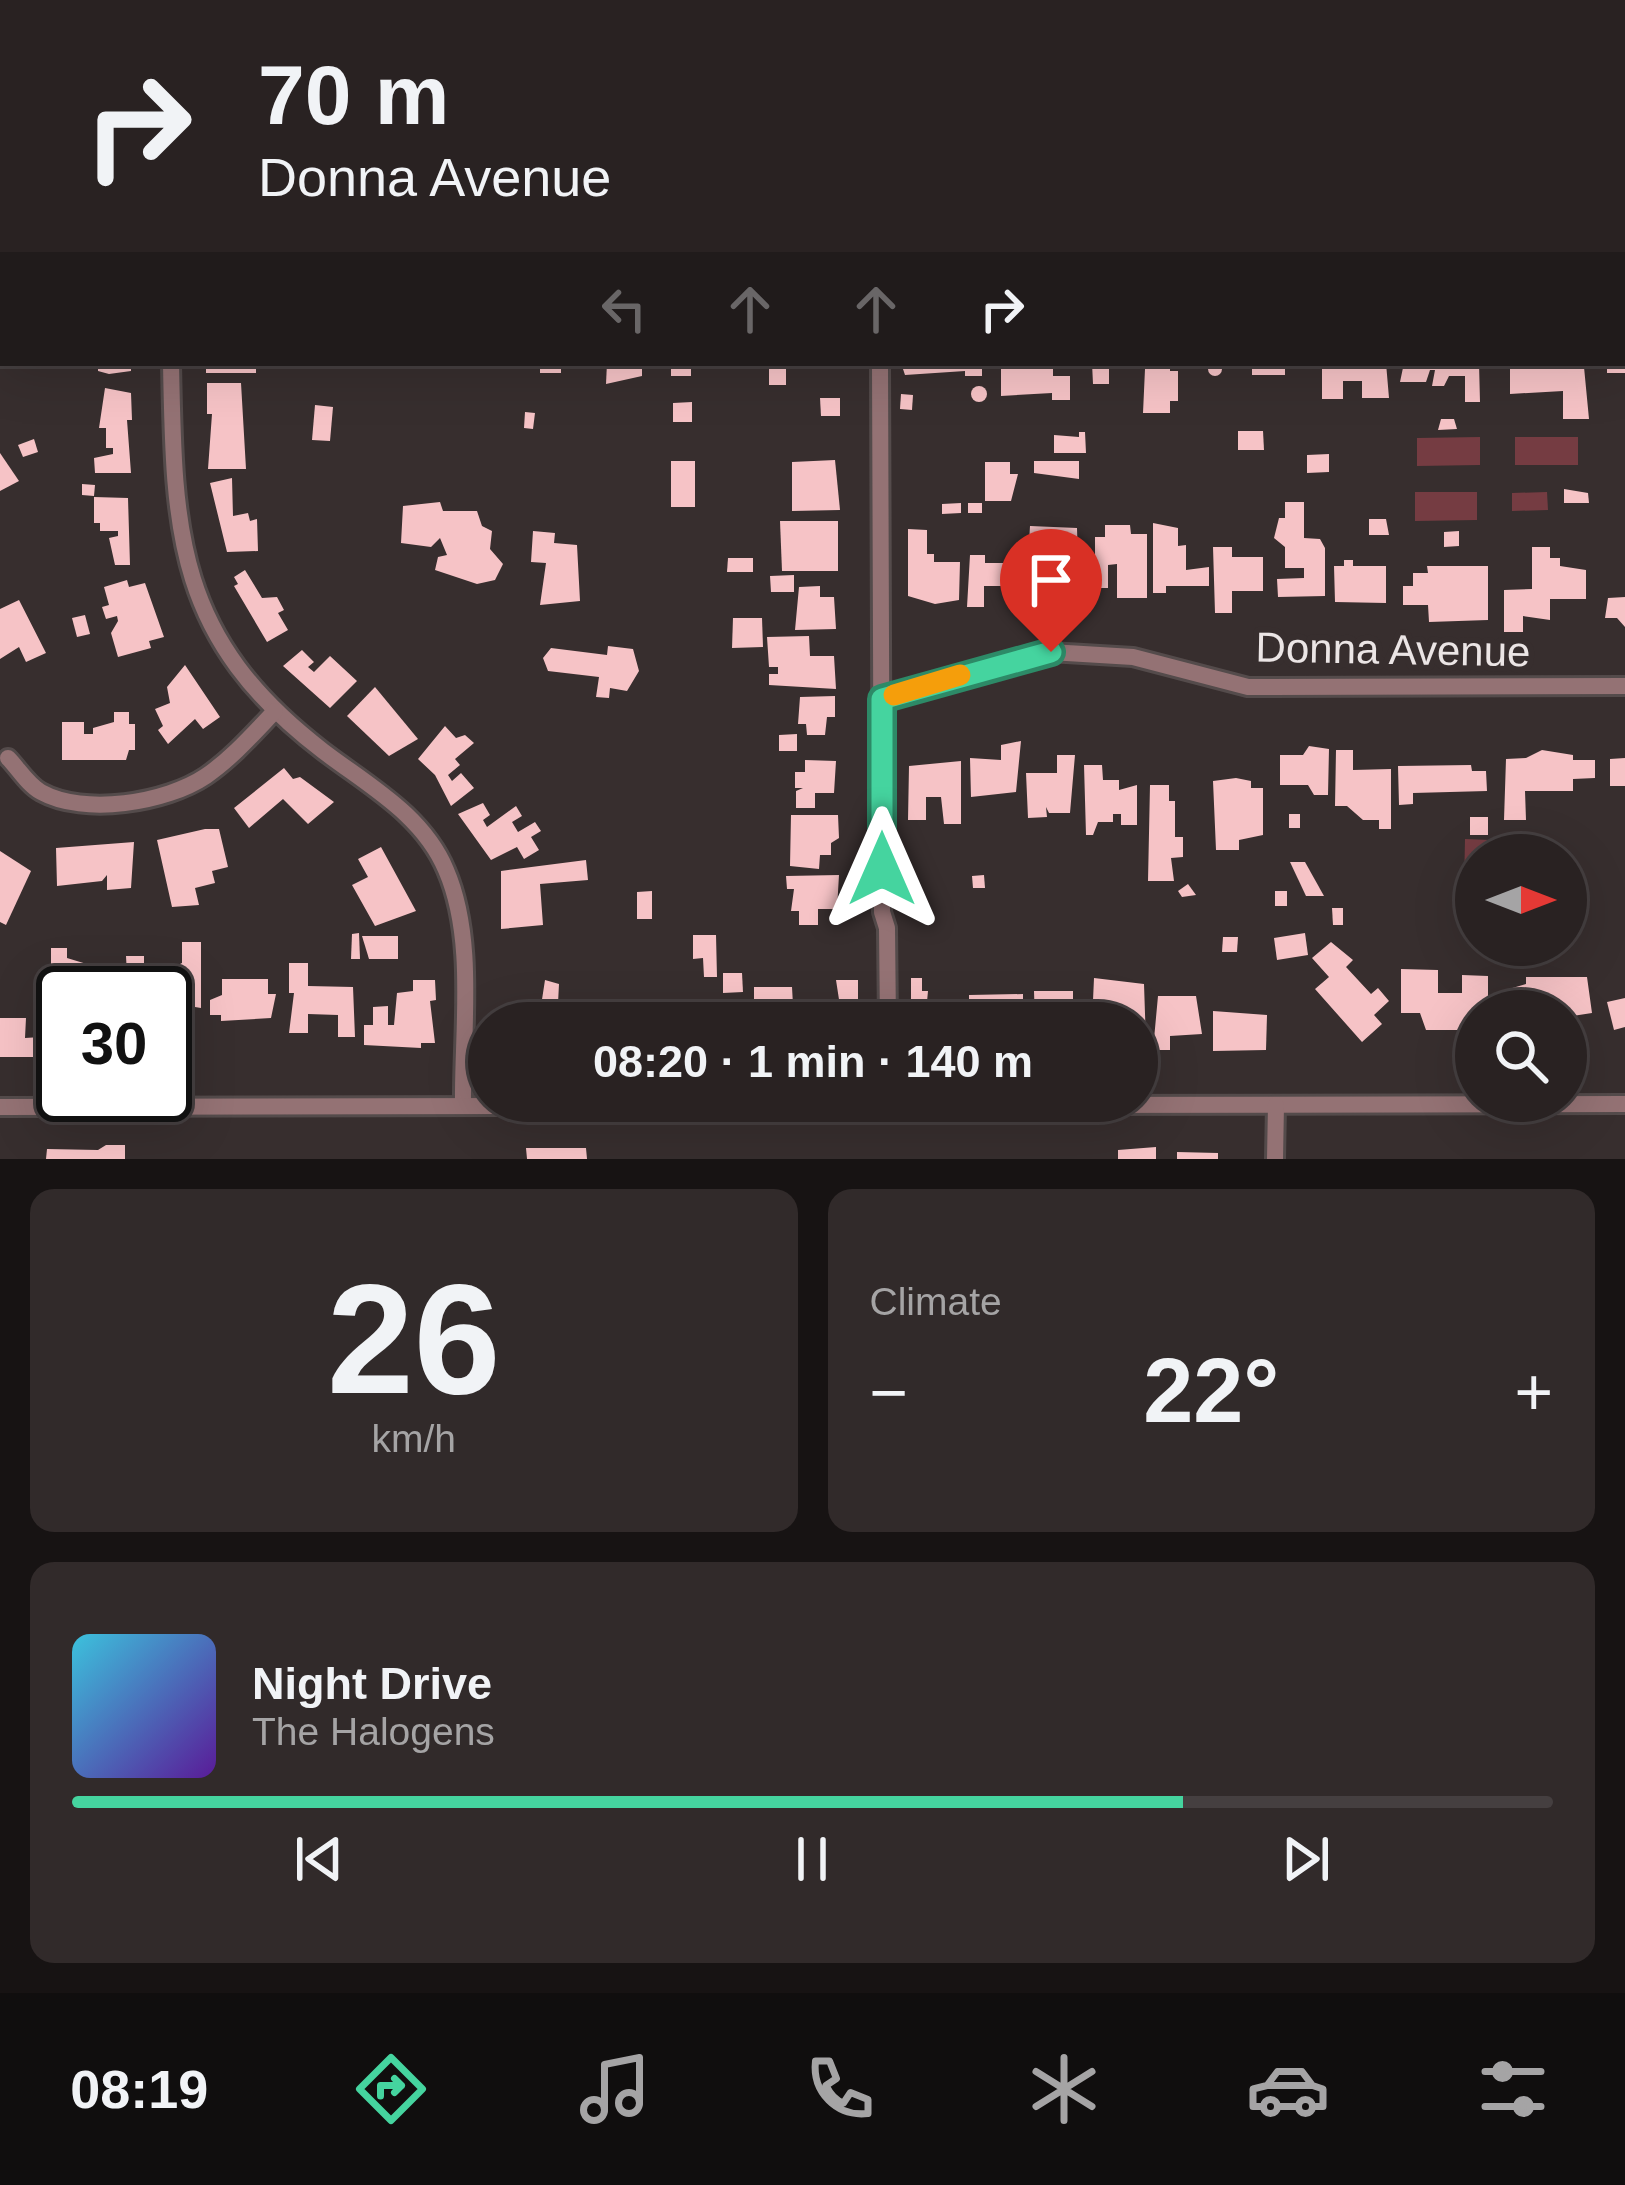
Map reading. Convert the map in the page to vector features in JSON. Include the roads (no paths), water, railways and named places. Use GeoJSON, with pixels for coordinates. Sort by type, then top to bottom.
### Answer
{"type":"FeatureCollection","features":[{"type":"Feature","properties":{"kind":"street"},"geometry":{"type":"LineString","coordinates":[[1364,0],[1568,0]]}},
{"type":"Feature","properties":{"kind":"street"},"geometry":{"type":"LineString","coordinates":[[171,366],[173,503],[187,565],[214,633],[274,711],[420,825],[446,868],[461,916],[464,1105]]}},
{"type":"Feature","properties":{"kind":"street"},"geometry":{"type":"LineString","coordinates":[[880,366],[882,912],[887,928],[888,1002]]}},
{"type":"Feature","properties":{"kind":"street","name":"Donna Avenue"},"geometry":{"type":"LineString","coordinates":[[882,699],[1051,652],[1133,657],[1248,687],[1625,686]]}},
{"type":"Feature","properties":{"kind":"street"},"geometry":{"type":"LineString","coordinates":[[8,758],[38,791],[64,800],[154,798],[201,780],[232,756],[274,711]]}},
{"type":"Feature","properties":{"kind":"street"},"geometry":{"type":"LineString","coordinates":[[1158,1105],[1625,1104]]}},
{"type":"Feature","properties":{"kind":"street"},"geometry":{"type":"LineString","coordinates":[[0,1107],[468,1105]]}},
{"type":"Feature","properties":{"kind":"street"},"geometry":{"type":"LineString","coordinates":[[1275,1159],[1276,1106]]}}]}
